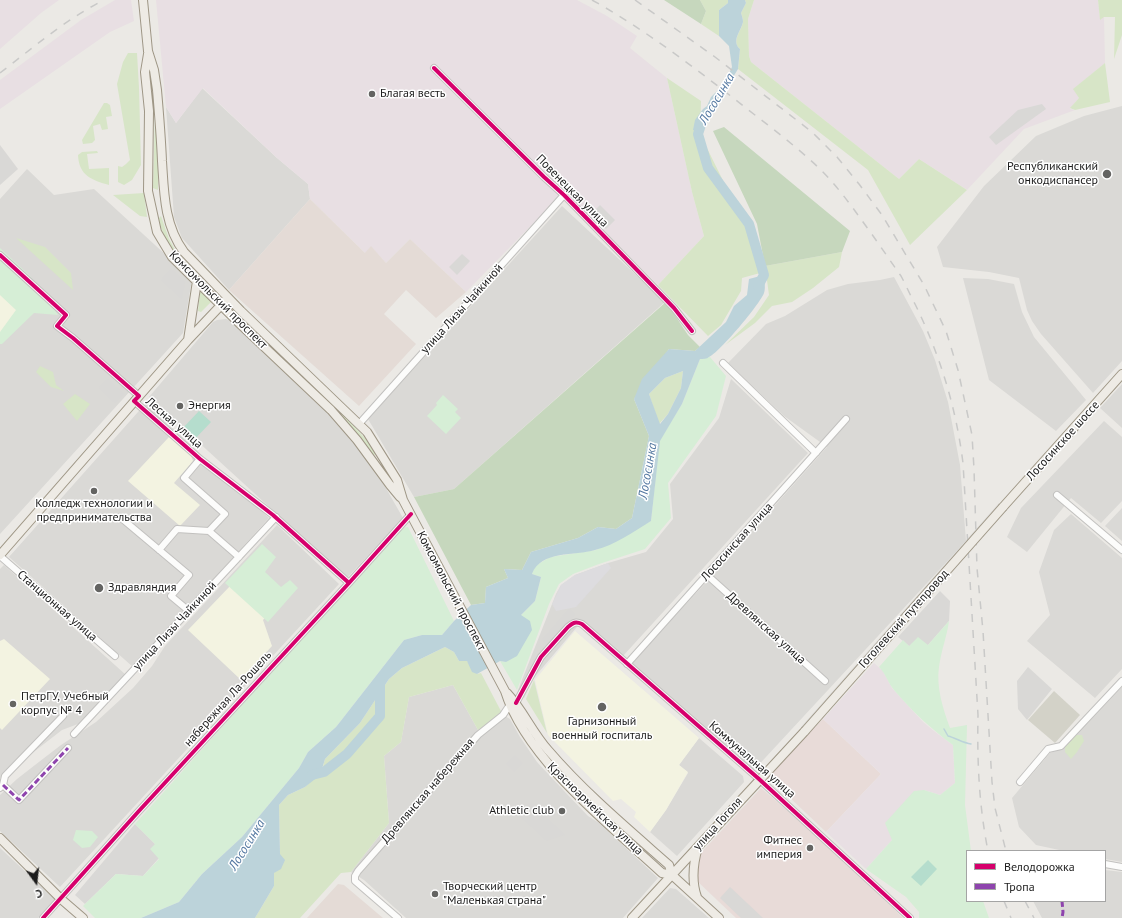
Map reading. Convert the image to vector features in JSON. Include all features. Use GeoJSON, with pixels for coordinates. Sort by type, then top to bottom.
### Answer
{"type":"FeatureCollection","features":[{"type":"Feature","properties":{"kind":"main road","name":"Комсомольский проспект"},"geometry":{"type":"LineString","coordinates":[[143,0],[148,51],[154,70],[157,90],[165,196],[169,222],[178,244],[228,298],[367,432],[397,480],[403,500],[410,514],[500,682]]}},
{"type":"Feature","properties":{"kind":"main road","name":"Комсомольский проспект"},"geometry":{"type":"LineString","coordinates":[[148,51],[145,72],[149,111],[148,191],[157,232],[172,257],[331,410],[357,440],[403,500]]}},
{"type":"Feature","properties":{"kind":"main road"},"geometry":{"type":"LineString","coordinates":[[188,340],[197,281]]}},
{"type":"Feature","properties":{"kind":"main road"},"geometry":{"type":"LineString","coordinates":[[0,555],[136,398],[228,298]]}},
{"type":"Feature","properties":{"kind":"main road","name":"Лососинское шоссе"},"geometry":{"type":"LineString","coordinates":[[1003,507],[1122,374]]}},
{"type":"Feature","properties":{"kind":"main road","name":"Гоголевский путепровод"},"geometry":{"type":"LineString","coordinates":[[805,731],[1003,507]]}},
{"type":"Feature","properties":{"kind":"main road","name":"Красноармейская улица"},"geometry":{"type":"LineString","coordinates":[[500,682],[513,704],[524,732],[540,754],[571,788],[662,873],[672,875],[720,918]]}},
{"type":"Feature","properties":{"kind":"main road","name":"улица Гоголя"},"geometry":{"type":"LineString","coordinates":[[632,918],[805,731]]}},
{"type":"Feature","properties":{"kind":"main road"},"geometry":{"type":"LineString","coordinates":[[0,838],[61,899],[83,918]]}},
{"type":"Feature","properties":{"kind":"main road"},"geometry":{"type":"LineString","coordinates":[[697,898],[694,890],[693,872],[698,846]]}},
{"type":"Feature","properties":{"kind":"street","name":"Повенецкая улица"},"geometry":{"type":"LineString","coordinates":[[434,68],[564,195],[674,308],[692,331]]}},
{"type":"Feature","properties":{"kind":"street","name":"улица Лизы Чайкиной"},"geometry":{"type":"LineString","coordinates":[[359,424],[564,195]]}},
{"type":"Feature","properties":{"kind":"street","name":"Лесная улица"},"geometry":{"type":"LineString","coordinates":[[0,254],[66,315],[58,326],[73,338],[200,459],[276,517],[349,583]]}},
{"type":"Feature","properties":{"kind":"street"},"geometry":{"type":"LineString","coordinates":[[723,363],[816,453]]}},
{"type":"Feature","properties":{"kind":"street","name":"Лососинская улица"},"geometry":{"type":"LineString","coordinates":[[627,664],[846,419]]}},
{"type":"Feature","properties":{"kind":"street"},"geometry":{"type":"LineString","coordinates":[[373,462],[382,455]]}},
{"type":"Feature","properties":{"kind":"street"},"geometry":{"type":"LineString","coordinates":[[200,459],[184,478],[225,514],[210,531]]}},
{"type":"Feature","properties":{"kind":"street"},"geometry":{"type":"LineString","coordinates":[[1057,495],[1122,550]]}},
{"type":"Feature","properties":{"kind":"street","name":"набережная Ла-Рошель"},"geometry":{"type":"LineString","coordinates":[[43,918],[349,583],[410,514]]}},
{"type":"Feature","properties":{"kind":"street"},"geometry":{"type":"LineString","coordinates":[[120,517],[189,575],[171,596],[189,611]]}},
{"type":"Feature","properties":{"kind":"street","name":"улица Лизы Чайкиной"},"geometry":{"type":"LineString","coordinates":[[74,734],[276,517]]}},
{"type":"Feature","properties":{"kind":"street"},"geometry":{"type":"LineString","coordinates":[[159,550],[177,528],[210,531],[239,557]]}},
{"type":"Feature","properties":{"kind":"street","name":"Станционная улица"},"geometry":{"type":"LineString","coordinates":[[0,555],[115,656]]}},
{"type":"Feature","properties":{"kind":"street","name":"Древлянская улица"},"geometry":{"type":"LineString","coordinates":[[707,575],[825,681]]}},
{"type":"Feature","properties":{"kind":"street","name":"Коммунальная улица"},"geometry":{"type":"LineString","coordinates":[[577,622],[582,624],[760,779],[910,918]]}},
{"type":"Feature","properties":{"kind":"street","name":"Древлянская набережная"},"geometry":{"type":"LineString","coordinates":[[398,918],[355,881],[355,876],[358,871],[478,735],[503,715],[513,704],[541,657],[568,627],[577,622]]}},
{"type":"Feature","properties":{"kind":"street"},"geometry":{"type":"LineString","coordinates":[[1020,782],[1048,749],[1061,746],[1122,681]]}},
{"type":"Feature","properties":{"kind":"street"},"geometry":{"type":"LineString","coordinates":[[63,716],[5,776],[1,786],[19,800],[68,748]]}},
{"type":"Feature","properties":{"kind":"street"},"geometry":{"type":"LineString","coordinates":[[1106,864],[1122,868]]}},
{"type":"Feature","properties":{"kind":"shaded area"},"geometry":{"type":"Polygon","coordinates":[[[0,0],[59,0],[41,13],[0,49],[0,0]]]}},
{"type":"Feature","properties":{"kind":"shaded area"},"geometry":{"type":"Polygon","coordinates":[[[115,0],[131,0],[134,21],[110,32],[0,109],[0,80],[81,20],[115,0]]]}},
{"type":"Feature","properties":{"kind":"shaded area"},"geometry":{"type":"Polygon","coordinates":[[[156,0],[577,0],[607,16],[637,36],[630,48],[667,78],[692,192],[704,236],[658,285],[564,192],[466,292],[410,239],[386,263],[371,247],[366,254],[310,199],[308,184],[277,158],[203,88],[176,123],[166,107],[156,0]]]}},
{"type":"Feature","properties":{"kind":"shaded area"},"geometry":{"type":"Polygon","coordinates":[[[664,0],[700,0],[706,11],[701,24],[664,0]]]}},
{"type":"Feature","properties":{"kind":"shaded area"},"geometry":{"type":"Polygon","coordinates":[[[754,0],[1098,0],[1100,19],[1104,17],[1105,63],[1074,89],[1079,98],[1070,109],[1075,110],[1024,129],[967,190],[919,159],[899,179],[751,62],[749,56],[748,19],[754,0]]]}},
{"type":"Feature","properties":{"kind":"shaded area"},"geometry":{"type":"Polygon","coordinates":[[[202,88],[277,158],[308,184],[310,199],[229,290],[182,238],[174,217],[166,107],[176,123],[202,88]]]}},
{"type":"Feature","properties":{"kind":"shaded area"},"geometry":{"type":"Polygon","coordinates":[[[1042,104],[1046,109],[996,145],[989,137],[1018,110],[1042,104]]]}},
{"type":"Feature","properties":{"kind":"shaded area"},"geometry":{"type":"Polygon","coordinates":[[[1122,106],[1122,361],[1093,393],[1041,334],[1032,321],[1027,310],[1019,278],[989,272],[943,267],[937,247],[984,186],[1036,136],[1084,116],[1122,106]]]}},
{"type":"Feature","properties":{"kind":"shaded area"},"geometry":{"type":"Polygon","coordinates":[[[724,127],[850,231],[842,252],[765,266],[757,224],[713,131],[724,127]]]}},
{"type":"Feature","properties":{"kind":"shaded area"},"geometry":{"type":"Polygon","coordinates":[[[0,145],[18,169],[0,185],[0,145]]]}},
{"type":"Feature","properties":{"kind":"shaded area"},"geometry":{"type":"Polygon","coordinates":[[[27,169],[54,195],[94,189],[192,279],[183,333],[0,534],[0,199],[27,169]]]}},
{"type":"Feature","properties":{"kind":"shaded area"},"geometry":{"type":"Polygon","coordinates":[[[310,199],[365,253],[371,246],[386,263],[410,239],[466,292],[436,318],[406,290],[384,314],[416,344],[359,406],[229,290],[310,199]]]}},
{"type":"Feature","properties":{"kind":"shaded area"},"geometry":{"type":"Polygon","coordinates":[[[600,205],[615,220],[606,229],[591,214],[600,205]]]}},
{"type":"Feature","properties":{"kind":"shaded area"},"geometry":{"type":"Polygon","coordinates":[[[562,206],[665,302],[454,489],[414,497],[368,419],[562,206]]]}},
{"type":"Feature","properties":{"kind":"shaded area"},"geometry":{"type":"Polygon","coordinates":[[[0,248],[29,275],[58,315],[34,313],[2,344],[0,344],[0,332],[16,310],[0,295],[0,248]]]}},
{"type":"Feature","properties":{"kind":"shaded area"},"geometry":{"type":"Polygon","coordinates":[[[462,254],[470,261],[457,275],[449,267],[462,254]]]}},
{"type":"Feature","properties":{"kind":"shaded area"},"geometry":{"type":"Polygon","coordinates":[[[171,269],[185,282],[182,299],[161,280],[171,269]]]}},
{"type":"Feature","properties":{"kind":"shaded area"},"geometry":{"type":"Polygon","coordinates":[[[894,277],[923,331],[935,360],[948,402],[960,465],[966,541],[753,771],[630,664],[712,576],[827,447],[784,416],[728,363],[766,324],[785,316],[827,290],[848,284],[894,277]]]}},
{"type":"Feature","properties":{"kind":"shaded area"},"geometry":{"type":"Polygon","coordinates":[[[963,278],[988,279],[1014,284],[1022,312],[1034,337],[1086,400],[1056,431],[989,380],[963,278]]]}},
{"type":"Feature","properties":{"kind":"shaded area"},"geometry":{"type":"Polygon","coordinates":[[[0,284],[27,309],[0,338],[0,284]]]}},
{"type":"Feature","properties":{"kind":"shaded area"},"geometry":{"type":"Polygon","coordinates":[[[666,302],[688,335],[700,347],[695,351],[669,349],[634,399],[649,436],[632,518],[616,529],[598,527],[578,538],[531,552],[522,570],[504,569],[508,578],[486,587],[485,603],[471,605],[414,497],[454,489],[666,302]]]}},
{"type":"Feature","properties":{"kind":"shaded area"},"geometry":{"type":"Polygon","coordinates":[[[226,319],[232,321],[276,361],[346,432],[375,469],[403,518],[347,578],[149,397],[213,322],[226,319]]]}},
{"type":"Feature","properties":{"kind":"shaded area"},"geometry":{"type":"Polygon","coordinates":[[[710,357],[726,376],[716,416],[668,483],[671,518],[645,549],[573,574],[559,584],[549,604],[517,690],[500,661],[506,662],[521,615],[535,601],[541,577],[532,574],[535,566],[550,557],[596,550],[651,521],[659,441],[682,404],[700,359],[710,357]]]}},
{"type":"Feature","properties":{"kind":"shaded area"},"geometry":{"type":"Polygon","coordinates":[[[107,379],[124,394],[115,403],[99,388],[107,379]]]}},
{"type":"Feature","properties":{"kind":"shaded area"},"geometry":{"type":"Polygon","coordinates":[[[731,379],[808,453],[623,656],[582,621],[533,679],[524,698],[518,690],[556,594],[561,585],[575,575],[608,563],[646,552],[673,519],[670,484],[719,418],[731,379]]]}},
{"type":"Feature","properties":{"kind":"shaded area"},"geometry":{"type":"Polygon","coordinates":[[[1122,384],[1122,428],[1100,408],[1122,384]]]}},
{"type":"Feature","properties":{"kind":"shaded area"},"geometry":{"type":"Polygon","coordinates":[[[443,395],[458,409],[455,412],[461,418],[446,434],[427,416],[437,405],[436,403],[443,395]]]}},
{"type":"Feature","properties":{"kind":"shaded area"},"geometry":{"type":"Polygon","coordinates":[[[146,403],[269,518],[133,667],[9,557],[146,403]]]}},
{"type":"Feature","properties":{"kind":"shaded area"},"geometry":{"type":"Polygon","coordinates":[[[1104,421],[1122,437],[1122,501],[1101,523],[1071,498],[1027,552],[1007,537],[1021,508],[1104,421]]]}},
{"type":"Feature","properties":{"kind":"shaded area"},"geometry":{"type":"Polygon","coordinates":[[[169,437],[191,455],[193,461],[174,483],[200,505],[180,526],[128,481],[169,437]]]}},
{"type":"Feature","properties":{"kind":"shaded area"},"geometry":{"type":"Polygon","coordinates":[[[1122,508],[1122,541],[1105,526],[1122,508]]]}},
{"type":"Feature","properties":{"kind":"shaded area"},"geometry":{"type":"Polygon","coordinates":[[[1071,514],[1122,558],[1122,669],[1095,698],[1027,641],[1050,615],[1039,572],[1054,530],[1071,514]]]}},
{"type":"Feature","properties":{"kind":"shaded area"},"geometry":{"type":"Polygon","coordinates":[[[277,525],[339,584],[60,887],[0,831],[0,795],[17,779],[61,745],[96,722],[133,688],[152,666],[165,646],[277,525]]]}},
{"type":"Feature","properties":{"kind":"shaded area"},"geometry":{"type":"Polygon","coordinates":[[[408,527],[454,621],[442,635],[422,635],[404,640],[336,727],[308,752],[299,768],[242,837],[202,874],[179,902],[141,918],[95,918],[83,906],[116,874],[143,876],[159,859],[150,849],[155,844],[135,824],[401,528],[408,527]]]}},
{"type":"Feature","properties":{"kind":"shaded area"},"geometry":{"type":"Polygon","coordinates":[[[262,544],[276,557],[265,572],[281,587],[290,580],[298,588],[268,622],[225,583],[262,544]]]}},
{"type":"Feature","properties":{"kind":"shaded area"},"geometry":{"type":"Polygon","coordinates":[[[252,563],[287,594],[263,620],[272,646],[241,680],[188,630],[252,563]]]}},
{"type":"Feature","properties":{"kind":"shaded area"},"geometry":{"type":"Polygon","coordinates":[[[608,563],[611,568],[576,607],[556,611],[552,604],[561,585],[575,575],[608,563]]]}},
{"type":"Feature","properties":{"kind":"shaded area"},"geometry":{"type":"Polygon","coordinates":[[[4,565],[126,675],[78,724],[62,730],[0,778],[0,569],[4,565]]]}},
{"type":"Feature","properties":{"kind":"shaded area"},"geometry":{"type":"Polygon","coordinates":[[[940,591],[950,601],[949,621],[928,645],[909,646],[898,637],[940,591]]]}},
{"type":"Feature","properties":{"kind":"shaded area"},"geometry":{"type":"Polygon","coordinates":[[[569,609],[575,614],[548,645],[542,640],[569,609]]]}},
{"type":"Feature","properties":{"kind":"shaded area"},"geometry":{"type":"Polygon","coordinates":[[[949,621],[940,661],[938,682],[943,706],[950,728],[967,725],[965,805],[971,850],[966,850],[966,902],[983,902],[989,918],[919,918],[919,912],[906,897],[866,869],[892,840],[885,823],[914,791],[924,790],[940,795],[955,783],[953,745],[929,726],[908,705],[892,687],[879,667],[903,640],[909,646],[918,637],[928,645],[949,621]]]}},
{"type":"Feature","properties":{"kind":"shaded area","name":"Гарнизонный военный госпиталь"},"geometry":{"type":"Polygon","coordinates":[[[575,631],[699,738],[679,765],[688,772],[666,810],[650,832],[634,817],[636,812],[621,799],[613,801],[548,735],[535,680],[575,631]]]}},
{"type":"Feature","properties":{"kind":"shaded area","name":"ПетрГУ, Учебный корпус № 4"},"geometry":{"type":"Polygon","coordinates":[[[4,639],[50,679],[2,730],[0,728],[0,641],[4,639]]]}},
{"type":"Feature","properties":{"kind":"shaded area"},"geometry":{"type":"Polygon","coordinates":[[[874,663],[883,671],[892,688],[923,722],[953,745],[955,783],[940,795],[924,790],[892,840],[866,869],[826,832],[881,774],[823,719],[874,663]]]}},
{"type":"Feature","properties":{"kind":"shaded area"},"geometry":{"type":"Polygon","coordinates":[[[1028,667],[1052,689],[1027,720],[1018,709],[1017,681],[1028,667]]]}},
{"type":"Feature","properties":{"kind":"shaded area"},"geometry":{"type":"Polygon","coordinates":[[[453,685],[478,730],[503,715],[510,719],[537,762],[588,816],[599,823],[658,878],[623,918],[406,918],[364,880],[351,872],[389,823],[384,756],[401,742],[409,697],[453,685]]]}},
{"type":"Feature","properties":{"kind":"shaded area"},"geometry":{"type":"Polygon","coordinates":[[[1122,685],[1122,862],[1106,859],[1106,850],[1059,850],[1036,845],[1019,827],[1012,798],[1050,753],[1061,749],[1122,685]]]}},
{"type":"Feature","properties":{"kind":"shaded area"},"geometry":{"type":"Polygon","coordinates":[[[1054,691],[1080,715],[1055,743],[1028,720],[1054,691]]]}},
{"type":"Feature","properties":{"kind":"shaded area"},"geometry":{"type":"Polygon","coordinates":[[[823,719],[881,774],[826,832],[766,775],[823,719]]]}},
{"type":"Feature","properties":{"kind":"shaded area"},"geometry":{"type":"Polygon","coordinates":[[[699,738],[743,776],[744,782],[677,856],[650,832],[666,810],[688,773],[679,765],[699,738]]]}},
{"type":"Feature","properties":{"kind":"shaded area"},"geometry":{"type":"Polygon","coordinates":[[[515,755],[523,763],[514,772],[506,764],[515,755]]]}},
{"type":"Feature","properties":{"kind":"shaded area"},"geometry":{"type":"Polygon","coordinates":[[[761,788],[840,856],[903,918],[736,918],[697,881],[699,855],[761,788]]]}},
{"type":"Feature","properties":{"kind":"shaded area"},"geometry":{"type":"Polygon","coordinates":[[[530,803],[565,835],[547,841],[519,815],[530,803]]]}},
{"type":"Feature","properties":{"kind":"shaded area"},"geometry":{"type":"Polygon","coordinates":[[[135,824],[155,844],[159,858],[143,876],[116,874],[85,904],[75,895],[135,824]]]}},
{"type":"Feature","properties":{"kind":"shaded area"},"geometry":{"type":"Polygon","coordinates":[[[76,830],[92,831],[98,837],[90,847],[82,848],[73,840],[76,830]]]}},
{"type":"Feature","properties":{"kind":"shaded area"},"geometry":{"type":"Polygon","coordinates":[[[0,848],[55,899],[38,918],[0,918],[0,848]]]}},
{"type":"Feature","properties":{"kind":"shaded area"},"geometry":{"type":"Polygon","coordinates":[[[1106,870],[1122,872],[1122,918],[1042,918],[1034,902],[1106,902],[1106,870]]]}},
{"type":"Feature","properties":{"kind":"shaded area"},"geometry":{"type":"Polygon","coordinates":[[[338,884],[344,885],[383,918],[307,918],[338,884]]]}},
{"type":"Feature","properties":{"kind":"shaded area"},"geometry":{"type":"Polygon","coordinates":[[[730,887],[763,918],[741,918],[720,898],[730,887]]]}},
{"type":"Feature","properties":{"kind":"shaded area"},"geometry":{"type":"Polygon","coordinates":[[[670,888],[676,889],[709,918],[642,918],[670,888]]]}},
{"type":"Feature","properties":{"kind":"green space"},"geometry":{"type":"Polygon","coordinates":[[[700,0],[728,0],[728,3],[719,10],[719,36],[701,24],[706,11],[700,0]]]}},
{"type":"Feature","properties":{"kind":"green space"},"geometry":{"type":"Polygon","coordinates":[[[745,0],[754,0],[748,19],[749,56],[751,62],[899,179],[919,159],[967,190],[910,245],[868,170],[738,69],[740,49],[737,46],[736,40],[743,22],[741,13],[746,3],[745,0]]]}},
{"type":"Feature","properties":{"kind":"green space"},"geometry":{"type":"Polygon","coordinates":[[[1098,0],[1122,0],[1122,35],[1114,59],[1115,17],[1104,17],[1100,20],[1098,0]]]}},
{"type":"Feature","properties":{"kind":"green space"},"geometry":{"type":"Polygon","coordinates":[[[128,53],[137,53],[141,165],[132,180],[124,185],[118,182],[118,166],[122,167],[130,160],[117,84],[123,62],[128,53]]]}},
{"type":"Feature","properties":{"kind":"green space"},"geometry":{"type":"Polygon","coordinates":[[[1105,63],[1110,102],[1075,110],[1070,108],[1079,98],[1073,89],[1105,63]]]}},
{"type":"Feature","properties":{"kind":"green space"},"geometry":{"type":"Polygon","coordinates":[[[667,78],[701,101],[700,134],[745,225],[760,273],[742,278],[741,291],[721,325],[708,336],[658,285],[704,236],[692,192],[667,78]]]}},
{"type":"Feature","properties":{"kind":"green space"},"geometry":{"type":"Polygon","coordinates":[[[104,103],[110,105],[112,116],[106,117],[108,129],[102,130],[100,124],[93,126],[95,140],[92,143],[83,144],[82,140],[104,103]]]}},
{"type":"Feature","properties":{"kind":"green space"},"geometry":{"type":"Polygon","coordinates":[[[155,116],[158,153],[158,190],[153,188],[155,116]]]}},
{"type":"Feature","properties":{"kind":"green space"},"geometry":{"type":"Polygon","coordinates":[[[97,151],[98,153],[87,154],[89,169],[109,168],[109,185],[92,179],[81,168],[78,155],[82,152],[97,151]]]}},
{"type":"Feature","properties":{"kind":"green space"},"geometry":{"type":"Polygon","coordinates":[[[144,193],[147,217],[140,216],[113,195],[144,193]]]}},
{"type":"Feature","properties":{"kind":"green space"},"geometry":{"type":"Polygon","coordinates":[[[161,216],[169,239],[177,253],[170,246],[163,233],[158,219],[161,216]]]}},
{"type":"Feature","properties":{"kind":"green space"},"geometry":{"type":"Polygon","coordinates":[[[16,238],[45,247],[71,273],[73,290],[16,238]]]}},
{"type":"Feature","properties":{"kind":"green space"},"geometry":{"type":"Polygon","coordinates":[[[842,252],[839,267],[813,288],[792,302],[772,306],[755,323],[725,345],[754,317],[769,295],[765,266],[842,252]]]}},
{"type":"Feature","properties":{"kind":"green space"},"geometry":{"type":"Polygon","coordinates":[[[203,289],[212,301],[201,312],[198,311],[200,291],[203,289]]]}},
{"type":"Feature","properties":{"kind":"green space"},"geometry":{"type":"Polygon","coordinates":[[[40,366],[53,372],[56,385],[64,391],[51,387],[36,372],[40,366]]]}},
{"type":"Feature","properties":{"kind":"green space"},"geometry":{"type":"Polygon","coordinates":[[[683,371],[681,388],[668,414],[659,424],[649,394],[665,378],[683,371]]]}},
{"type":"Feature","properties":{"kind":"green space"},"geometry":{"type":"Polygon","coordinates":[[[75,394],[90,404],[77,421],[63,404],[75,394]]]}},
{"type":"Feature","properties":{"kind":"green space"},"geometry":{"type":"Polygon","coordinates":[[[331,403],[364,437],[376,454],[374,455],[331,403]]]}},
{"type":"Feature","properties":{"kind":"green space"},"geometry":{"type":"Polygon","coordinates":[[[199,411],[211,422],[193,441],[181,430],[199,411]]]}},
{"type":"Feature","properties":{"kind":"green space"},"geometry":{"type":"Polygon","coordinates":[[[445,647],[454,652],[459,661],[467,661],[477,674],[481,673],[503,715],[478,730],[453,685],[409,697],[401,742],[384,756],[389,823],[351,872],[341,873],[300,918],[255,918],[274,886],[274,873],[280,854],[279,805],[288,795],[305,787],[322,770],[325,759],[360,723],[389,679],[402,668],[445,647]]]}},
{"type":"Feature","properties":{"kind":"green space"},"geometry":{"type":"Polygon","coordinates":[[[534,680],[547,733],[526,699],[534,680]]]}},
{"type":"Feature","properties":{"kind":"green space"},"geometry":{"type":"Polygon","coordinates":[[[1076,735],[1082,735],[1084,741],[1071,759],[1065,752],[1065,747],[1076,735]]]}},
{"type":"Feature","properties":{"kind":"green space"},"geometry":{"type":"Polygon","coordinates":[[[928,860],[937,869],[921,886],[911,877],[928,860]]]}},
{"type":"Feature","properties":{"kind":"water"},"geometry":{"type":"Polygon","coordinates":[[[728,0],[745,0],[746,3],[741,13],[743,22],[736,39],[737,46],[740,49],[738,69],[718,102],[702,133],[693,130],[695,120],[707,106],[711,97],[724,84],[732,67],[729,46],[719,36],[719,10],[728,3],[728,0]]]}},
{"type":"Feature","properties":{"kind":"water"},"geometry":{"type":"Polygon","coordinates":[[[764,275],[765,291],[761,299],[739,328],[714,354],[708,358],[700,359],[682,404],[660,441],[651,521],[610,545],[587,552],[551,557],[536,566],[532,574],[541,577],[535,601],[521,615],[530,621],[532,630],[517,656],[506,662],[500,661],[477,674],[472,672],[467,661],[459,661],[454,652],[445,647],[402,668],[389,679],[360,723],[325,759],[322,769],[324,772],[305,787],[288,795],[279,805],[280,854],[285,860],[281,869],[274,873],[274,886],[255,918],[141,918],[179,902],[202,874],[242,837],[299,768],[308,752],[336,727],[404,640],[422,635],[442,635],[471,605],[485,603],[486,587],[508,578],[504,569],[522,570],[531,552],[578,538],[598,527],[616,529],[632,518],[649,436],[634,399],[642,379],[669,349],[695,351],[726,322],[734,306],[747,295],[749,279],[764,275]],[[683,371],[665,378],[649,394],[660,424],[668,414],[681,388],[683,371]]]}},
{"type":"Feature","properties":{"kind":"pier"},"geometry":{"type":"Polygon","coordinates":[[[999,503],[1007,510],[808,734],[801,727],[999,503]]]}},
{"type":"Feature","properties":{"kind":"waterway","name":"Лососинка"},"geometry":{"type":"LineString","coordinates":[[703,119],[698,134],[708,168],[749,224],[764,275],[758,286]]}},
{"type":"Feature","properties":{"kind":"waterway","name":"Лососинка"},"geometry":{"type":"LineString","coordinates":[[312,775],[324,772],[347,754],[380,716],[380,680]]}},
{"type":"Feature","properties":{"kind":"waterway"},"geometry":{"type":"LineString","coordinates":[[944,729],[948,736],[971,744]]}},
{"type":"Feature","properties":{"kind":"railway"},"geometry":{"type":"LineString","coordinates":[[0,73],[63,25],[104,0]]}},
{"type":"Feature","properties":{"kind":"railway"},"geometry":{"type":"LineString","coordinates":[[592,0],[629,22],[681,58],[777,132],[821,170],[847,200],[901,276],[924,323],[946,382],[956,422],[963,463],[978,715],[979,783],[982,817],[988,850]]}},
{"type":"Feature","properties":{"kind":"railway"},"geometry":{"type":"LineString","coordinates":[[635,0],[715,57],[812,132],[837,157],[882,215],[924,285],[946,331],[958,370],[972,435],[977,568],[983,631],[992,782],[995,808],[1006,850]]}},
{"type":"Feature","properties":{"kind":"railway"},"geometry":{"type":"LineString","coordinates":[[1004,902],[1011,918]]}},
{"type":"Feature","properties":{"kind":"railway"},"geometry":{"type":"LineString","coordinates":[[1026,902],[1034,918]]}},
{"type":"Feature","properties":{"kind":"marked path"},"geometry":{"type":"LineString","coordinates":[[3,785],[19,800],[68,748]]}},
{"type":"Feature","properties":{"kind":"marked path"},"geometry":{"type":"LineString","coordinates":[[1062,902],[1062,918]]}},
{"type":"Feature","properties":{"kind":"cycle path"},"geometry":{"type":"LineString","coordinates":[[434,68],[564,195],[674,308],[692,331]]}},
{"type":"Feature","properties":{"kind":"cycle path"},"geometry":{"type":"LineString","coordinates":[[0,255],[66,315],[57,326],[73,338],[139,396],[134,401],[200,459],[273,515],[349,583]]}},
{"type":"Feature","properties":{"kind":"cycle path"},"geometry":{"type":"LineString","coordinates":[[43,918],[411,514]]}},
{"type":"Feature","properties":{"kind":"cycle path"},"geometry":{"type":"LineString","coordinates":[[516,703],[541,657],[571,624],[582,624],[759,779],[910,918]]}},
{"type":"Feature","properties":{"kind":"place","name":"Благая весть"},"geometry":{"type":"Point","coordinates":[372,94]}},
{"type":"Feature","properties":{"kind":"place","name":"Республиканский онкодиспансер"},"geometry":{"type":"Point","coordinates":[1107,174]}},
{"type":"Feature","properties":{"kind":"place","name":"Энергия"},"geometry":{"type":"Point","coordinates":[180,406]}},
{"type":"Feature","properties":{"kind":"place","name":"Колледж технологии и предпринимательства"},"geometry":{"type":"Point","coordinates":[94,491]}},
{"type":"Feature","properties":{"kind":"place","name":"Здравляндия"},"geometry":{"type":"Point","coordinates":[99,588]}},
{"type":"Feature","properties":{"kind":"place","name":"ПетрГУ, Учебный корпус № 4"},"geometry":{"type":"Point","coordinates":[13,704]}},
{"type":"Feature","properties":{"kind":"place","name":"Гарнизонный военный госпиталь"},"geometry":{"type":"Point","coordinates":[602,707]}},
{"type":"Feature","properties":{"kind":"place","name":"Athletic club"},"geometry":{"type":"Point","coordinates":[562,811]}},
{"type":"Feature","properties":{"kind":"place","name":"Фитнес империя"},"geometry":{"type":"Point","coordinates":[810,848]}},
{"type":"Feature","properties":{"kind":"place","name":"Творческий центр \"Маленькая страна\""},"geometry":{"type":"Point","coordinates":[435,894]}}]}
